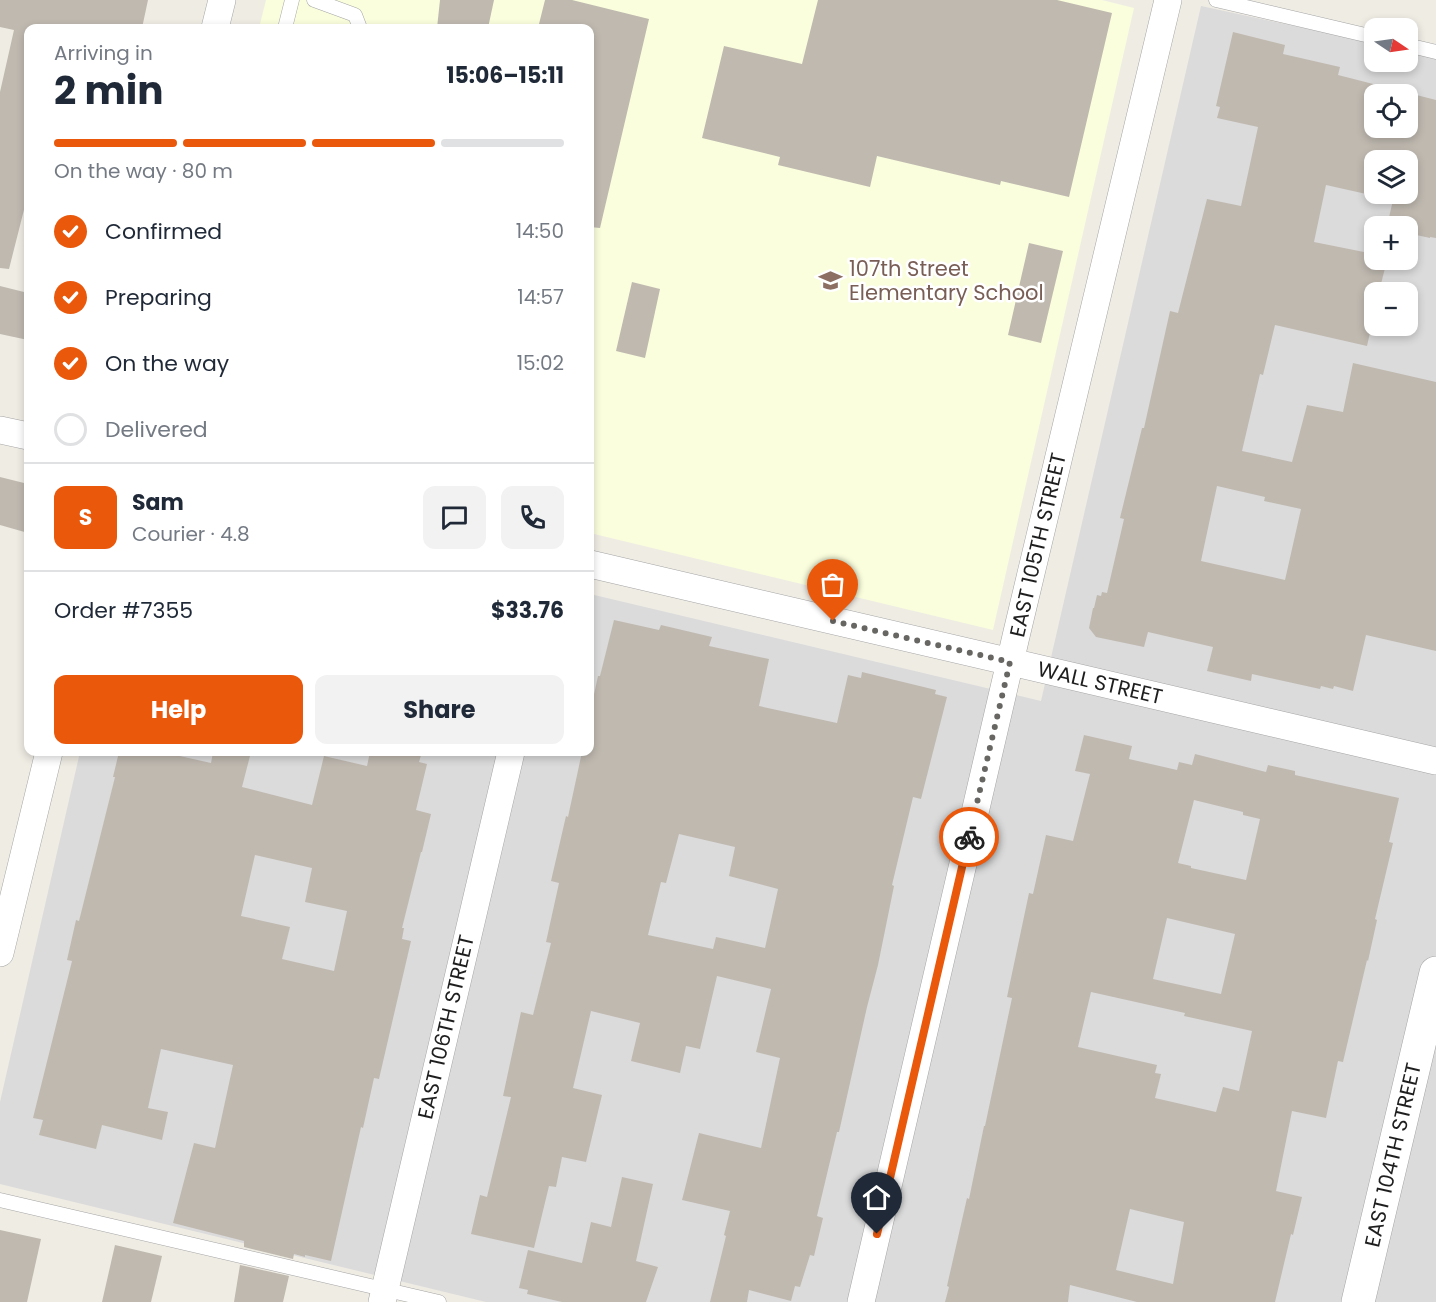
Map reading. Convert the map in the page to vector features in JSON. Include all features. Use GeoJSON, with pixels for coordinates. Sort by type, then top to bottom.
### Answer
{"type":"FeatureCollection","features":[{"type":"Feature","properties":{"kind":"street"},"geometry":{"type":"LineString","coordinates":[[216,24],[222,0]]}},
{"type":"Feature","properties":{"kind":"street","name":"EAST 105TH STREET"},"geometry":{"type":"LineString","coordinates":[[861,1302],[1010,662],[1168,0]]}},
{"type":"Feature","properties":{"kind":"street"},"geometry":{"type":"LineString","coordinates":[[0,430],[24,435]]}},
{"type":"Feature","properties":{"kind":"street","name":"WALL STREET"},"geometry":{"type":"LineString","coordinates":[[594,565],[1436,761]]}},
{"type":"Feature","properties":{"kind":"street"},"geometry":{"type":"LineString","coordinates":[[0,953],[48,756]]}},
{"type":"Feature","properties":{"kind":"street","name":"EAST 106TH STREET"},"geometry":{"type":"LineString","coordinates":[[383,1295],[510,756]]}},
{"type":"Feature","properties":{"kind":"street","name":"EAST 104TH STREET"},"geometry":{"type":"LineString","coordinates":[[1358,1302],[1436,973]]}},
{"type":"Feature","properties":{"kind":"lane"},"geometry":{"type":"LineString","coordinates":[[286,24],[292,0]]}},
{"type":"Feature","properties":{"kind":"lane"},"geometry":{"type":"LineString","coordinates":[[314,0],[355,15],[358,24]]}},
{"type":"Feature","properties":{"kind":"lane"},"geometry":{"type":"LineString","coordinates":[[1216,0],[1364,36]]}},
{"type":"Feature","properties":{"kind":"lane"},"geometry":{"type":"LineString","coordinates":[[1418,48],[1436,52]]}},
{"type":"Feature","properties":{"kind":"lane"},"geometry":{"type":"LineString","coordinates":[[0,1200],[383,1295],[439,1302]]}},
{"type":"Feature","properties":{"kind":"shaded area","name":"107th Street Elementary School"},"geometry":{"type":"Polygon","coordinates":[[[266,0],[1102,0],[1134,8],[993,630],[594,534],[594,24],[260,24],[266,0]]]}},
{"type":"Feature","properties":{"kind":"shaded area"},"geometry":{"type":"Polygon","coordinates":[[[1201,6],[1364,41],[1364,72],[1418,72],[1418,53],[1436,57],[1436,1302],[486,1302],[0,1184],[0,1102],[79,756],[594,756],[594,595],[1041,701],[1201,6]]]}},
{"type":"Feature","properties":{"kind":"building"},"geometry":{"type":"Polygon","coordinates":[[[0,0],[148,0],[143,24],[24,24],[24,210],[9,269],[0,268],[0,92],[14,30],[0,27],[0,0]]]}},
{"type":"Feature","properties":{"kind":"building"},"geometry":{"type":"Polygon","coordinates":[[[440,0],[494,0],[489,24],[437,24],[440,0]]]}},
{"type":"Feature","properties":{"kind":"building"},"geometry":{"type":"Polygon","coordinates":[[[545,0],[572,0],[649,19],[600,228],[594,227],[594,24],[539,24],[545,0]]]}},
{"type":"Feature","properties":{"kind":"building"},"geometry":{"type":"Polygon","coordinates":[[[818,0],[1057,0],[1112,13],[1069,197],[1001,181],[1000,185],[877,156],[870,187],[778,165],[780,157],[702,138],[724,46],[802,64],[818,0]]]}},
{"type":"Feature","properties":{"kind":"building"},"geometry":{"type":"Polygon","coordinates":[[[1233,32],[1285,45],[1283,54],[1340,67],[1338,75],[1373,84],[1364,84],[1364,138],[1418,138],[1418,95],[1436,100],[1436,238],[1418,235],[1418,216],[1389,216],[1392,204],[1418,204],[1418,150],[1364,150],[1364,194],[1326,185],[1314,242],[1364,252],[1364,270],[1384,270],[1382,282],[1364,282],[1364,336],[1369,336],[1367,346],[1275,325],[1263,375],[1260,374],[1242,451],[1292,462],[1307,405],[1343,412],[1353,363],[1436,382],[1436,651],[1366,635],[1353,691],[1334,686],[1333,689],[1321,686],[1320,689],[1252,674],[1251,681],[1207,671],[1213,647],[1148,632],[1144,647],[1096,637],[1089,628],[1097,595],[1101,596],[1102,592],[1107,593],[1124,519],[1120,518],[1142,428],[1144,428],[1170,311],[1178,313],[1207,199],[1241,206],[1258,127],[1217,118],[1220,107],[1216,106],[1233,32]],[[1217,486],[1201,561],[1285,580],[1301,509],[1264,501],[1265,497],[1217,486]]]}},
{"type":"Feature","properties":{"kind":"building"},"geometry":{"type":"Polygon","coordinates":[[[1029,243],[1063,251],[1041,343],[1008,335],[1029,243]]]}},
{"type":"Feature","properties":{"kind":"building"},"geometry":{"type":"Polygon","coordinates":[[[632,282],[660,289],[645,358],[616,351],[632,282]]]}},
{"type":"Feature","properties":{"kind":"building"},"geometry":{"type":"Polygon","coordinates":[[[0,286],[24,292],[24,339],[0,334],[0,286]]]}},
{"type":"Feature","properties":{"kind":"building"},"geometry":{"type":"Polygon","coordinates":[[[0,477],[24,483],[24,532],[0,525],[0,477]]]}},
{"type":"Feature","properties":{"kind":"building"},"geometry":{"type":"Polygon","coordinates":[[[614,620],[659,630],[661,625],[712,637],[709,646],[769,659],[759,706],[837,723],[848,675],[861,678],[862,672],[936,690],[935,694],[947,697],[921,799],[913,797],[892,885],[894,886],[878,965],[817,1216],[823,1218],[814,1256],[810,1255],[800,1287],[795,1286],[791,1301],[749,1290],[747,1302],[710,1302],[730,1211],[682,1200],[699,1133],[761,1148],[780,1058],[756,1052],[771,989],[717,976],[700,1049],[686,1046],[680,1073],[631,1061],[640,1023],[591,1011],[573,1088],[602,1095],[586,1162],[562,1157],[556,1187],[549,1186],[534,1248],[471,1234],[480,1195],[487,1197],[511,1097],[503,1096],[521,1012],[533,1015],[551,943],[546,942],[559,883],[551,881],[581,756],[594,756],[594,694],[598,676],[600,676],[614,620]],[[679,834],[666,883],[661,882],[648,935],[713,949],[716,937],[765,948],[778,889],[729,876],[735,847],[679,834]]]}},
{"type":"Feature","properties":{"kind":"building"},"geometry":{"type":"Polygon","coordinates":[[[1084,735],[1132,746],[1129,759],[1177,770],[1179,762],[1192,765],[1195,754],[1266,772],[1268,765],[1295,771],[1295,775],[1399,798],[1389,842],[1393,843],[1375,919],[1377,920],[1368,961],[1343,1062],[1338,1061],[1326,1118],[1292,1111],[1276,1191],[1302,1197],[1275,1302],[1137,1302],[1070,1285],[1068,1302],[945,1302],[1012,998],[1007,997],[1029,893],[1033,894],[1046,835],[1073,841],[1090,774],[1075,771],[1084,735]],[[1194,800],[1178,863],[1246,880],[1260,819],[1243,815],[1243,812],[1194,800]],[[1167,918],[1153,979],[1221,994],[1235,934],[1167,918]],[[1091,992],[1078,1047],[1157,1065],[1155,1073],[1161,1074],[1155,1098],[1216,1112],[1223,1087],[1239,1091],[1252,1031],[1091,992]],[[1130,1209],[1116,1270],[1173,1284],[1184,1222],[1130,1209]]]}},
{"type":"Feature","properties":{"kind":"building"},"geometry":{"type":"Polygon","coordinates":[[[118,756],[180,756],[211,763],[212,756],[250,756],[242,787],[312,805],[324,756],[367,766],[369,756],[421,756],[419,762],[427,764],[416,810],[431,814],[402,928],[404,928],[402,939],[411,941],[379,1079],[374,1078],[363,1128],[361,1127],[331,1261],[294,1254],[293,1259],[244,1247],[244,1241],[173,1223],[194,1143],[215,1148],[233,1065],[161,1049],[148,1108],[168,1112],[162,1140],[102,1125],[96,1149],[39,1135],[43,1120],[33,1118],[72,961],[67,960],[76,920],[79,921],[115,777],[113,777],[118,756]],[[255,855],[241,916],[290,927],[282,959],[334,971],[347,911],[305,902],[312,868],[255,855]]]}},
{"type":"Feature","properties":{"kind":"building"},"geometry":{"type":"Polygon","coordinates":[[[622,1177],[653,1184],[636,1261],[658,1267],[646,1302],[562,1302],[527,1294],[528,1290],[519,1288],[528,1250],[582,1263],[591,1222],[611,1227],[622,1177]]]}},
{"type":"Feature","properties":{"kind":"building"},"geometry":{"type":"Polygon","coordinates":[[[0,1230],[41,1239],[27,1302],[0,1302],[0,1230]]]}},
{"type":"Feature","properties":{"kind":"building"},"geometry":{"type":"Polygon","coordinates":[[[115,1245],[162,1256],[151,1302],[102,1302],[115,1245]]]}},
{"type":"Feature","properties":{"kind":"building"},"geometry":{"type":"Polygon","coordinates":[[[240,1265],[289,1276],[283,1302],[234,1302],[240,1265]]]}},
{"type":"Feature","properties":{"kind":"way so far"},"geometry":{"type":"LineString","coordinates":[[833,621],[1010,662],[969,837]]}},
{"type":"Feature","properties":{"kind":"place","name":"107th Street Elementary School"},"geometry":{"type":"Point","coordinates":[831,281]}},
{"type":"Feature","properties":{"kind":"route"},"geometry":{"type":"LineString","coordinates":[[877,1234],[969,837]]}}]}
